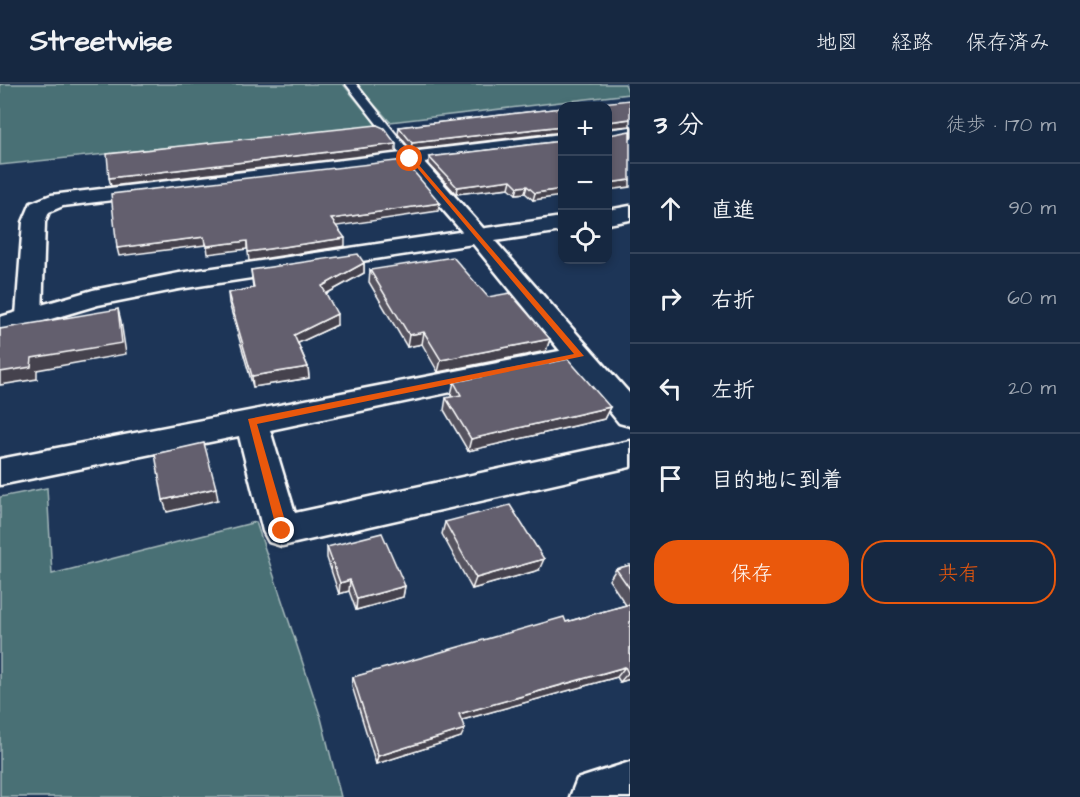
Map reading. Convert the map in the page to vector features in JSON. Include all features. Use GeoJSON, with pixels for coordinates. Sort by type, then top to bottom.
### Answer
{"type":"FeatureCollection","features":[{"type":"Feature","properties":{"kind":"street"},"geometry":{"type":"LineString","coordinates":[[612,134],[630,132]]}},
{"type":"Feature","properties":{"kind":"street"},"geometry":{"type":"LineString","coordinates":[[29,316],[34,222],[39,208],[59,200],[558,140]]}},
{"type":"Feature","properties":{"kind":"street"},"geometry":{"type":"LineString","coordinates":[[410,159],[630,415]]}},
{"type":"Feature","properties":{"kind":"street"},"geometry":{"type":"LineString","coordinates":[[612,216],[630,213]]}},
{"type":"Feature","properties":{"kind":"street"},"geometry":{"type":"LineString","coordinates":[[0,326],[93,298],[179,282],[558,225]]}},
{"type":"Feature","properties":{"kind":"street"},"geometry":{"type":"LineString","coordinates":[[0,472],[580,356]]}},
{"type":"Feature","properties":{"kind":"street"},"geometry":{"type":"LineString","coordinates":[[252,422],[282,531],[630,454]]}},
{"type":"Feature","properties":{"kind":"street"},"geometry":{"type":"LineString","coordinates":[[595,797],[630,787]]}},
{"type":"Feature","properties":{"kind":"lane"},"geometry":{"type":"LineString","coordinates":[[351,84],[410,159]]}},
{"type":"Feature","properties":{"kind":"green space"},"geometry":{"type":"Polygon","coordinates":[[[0,84],[343,84],[377,126],[0,165],[0,84]]]}},
{"type":"Feature","properties":{"kind":"green space"},"geometry":{"type":"Polygon","coordinates":[[[356,84],[625,84],[629,94],[558,102],[390,122],[356,84]]]}},
{"type":"Feature","properties":{"kind":"green space"},"geometry":{"type":"Polygon","coordinates":[[[47,488],[52,574],[256,522],[321,718],[341,797],[0,797],[0,497],[47,488]]]}},
{"type":"Feature","properties":{"kind":"building"},"geometry":{"type":"Polygon","coordinates":[[[630,100],[630,119],[612,121],[611,102],[630,100]]]}},
{"type":"Feature","properties":{"kind":"building"},"geometry":{"type":"Polygon","coordinates":[[[558,108],[558,126],[412,143],[399,127],[558,108]]]}},
{"type":"Feature","properties":{"kind":"building"},"geometry":{"type":"Polygon","coordinates":[[[377,125],[384,128],[396,144],[109,178],[107,154],[377,125]]]}},
{"type":"Feature","properties":{"kind":"building"},"geometry":{"type":"Polygon","coordinates":[[[630,131],[630,180],[612,182],[612,134],[630,131]]]}},
{"type":"Feature","properties":{"kind":"building"},"geometry":{"type":"Polygon","coordinates":[[[558,141],[558,190],[535,193],[527,186],[518,187],[511,180],[457,187],[429,157],[558,141]]]}},
{"type":"Feature","properties":{"kind":"building"},"geometry":{"type":"Polygon","coordinates":[[[404,160],[440,203],[331,219],[345,238],[248,252],[247,241],[207,246],[204,237],[117,248],[111,194],[404,160]]]}},
{"type":"Feature","properties":{"kind":"building"},"geometry":{"type":"Polygon","coordinates":[[[358,254],[364,263],[322,286],[337,314],[294,335],[308,367],[252,376],[228,293],[254,288],[251,270],[358,254]]]}},
{"type":"Feature","properties":{"kind":"building"},"geometry":{"type":"Polygon","coordinates":[[[453,257],[488,297],[510,293],[550,339],[441,360],[424,332],[409,335],[370,270],[453,257]]]}},
{"type":"Feature","properties":{"kind":"building"},"geometry":{"type":"Polygon","coordinates":[[[118,309],[122,343],[32,358],[31,367],[0,372],[0,329],[118,309]]]}},
{"type":"Feature","properties":{"kind":"building"},"geometry":{"type":"Polygon","coordinates":[[[568,359],[610,407],[471,439],[446,398],[461,395],[454,382],[568,359]]]}},
{"type":"Feature","properties":{"kind":"building"},"geometry":{"type":"Polygon","coordinates":[[[204,443],[216,488],[163,500],[155,454],[204,443]]]}},
{"type":"Feature","properties":{"kind":"building"},"geometry":{"type":"Polygon","coordinates":[[[510,505],[544,559],[476,578],[445,522],[510,505]]]}},
{"type":"Feature","properties":{"kind":"building"},"geometry":{"type":"Polygon","coordinates":[[[382,533],[405,586],[357,599],[350,580],[340,583],[327,547],[382,533]]]}},
{"type":"Feature","properties":{"kind":"building"},"geometry":{"type":"Polygon","coordinates":[[[630,565],[630,589],[616,569],[630,565]]]}},
{"type":"Feature","properties":{"kind":"building"},"geometry":{"type":"Polygon","coordinates":[[[630,604],[630,672],[628,673],[625,667],[459,714],[465,729],[378,756],[353,677],[564,617],[566,622],[630,604]]]}},
{"type":"Feature","properties":{"kind":"route"},"geometry":{"type":"LineString","coordinates":[[282,531],[252,422],[580,356],[410,159]]}}]}
